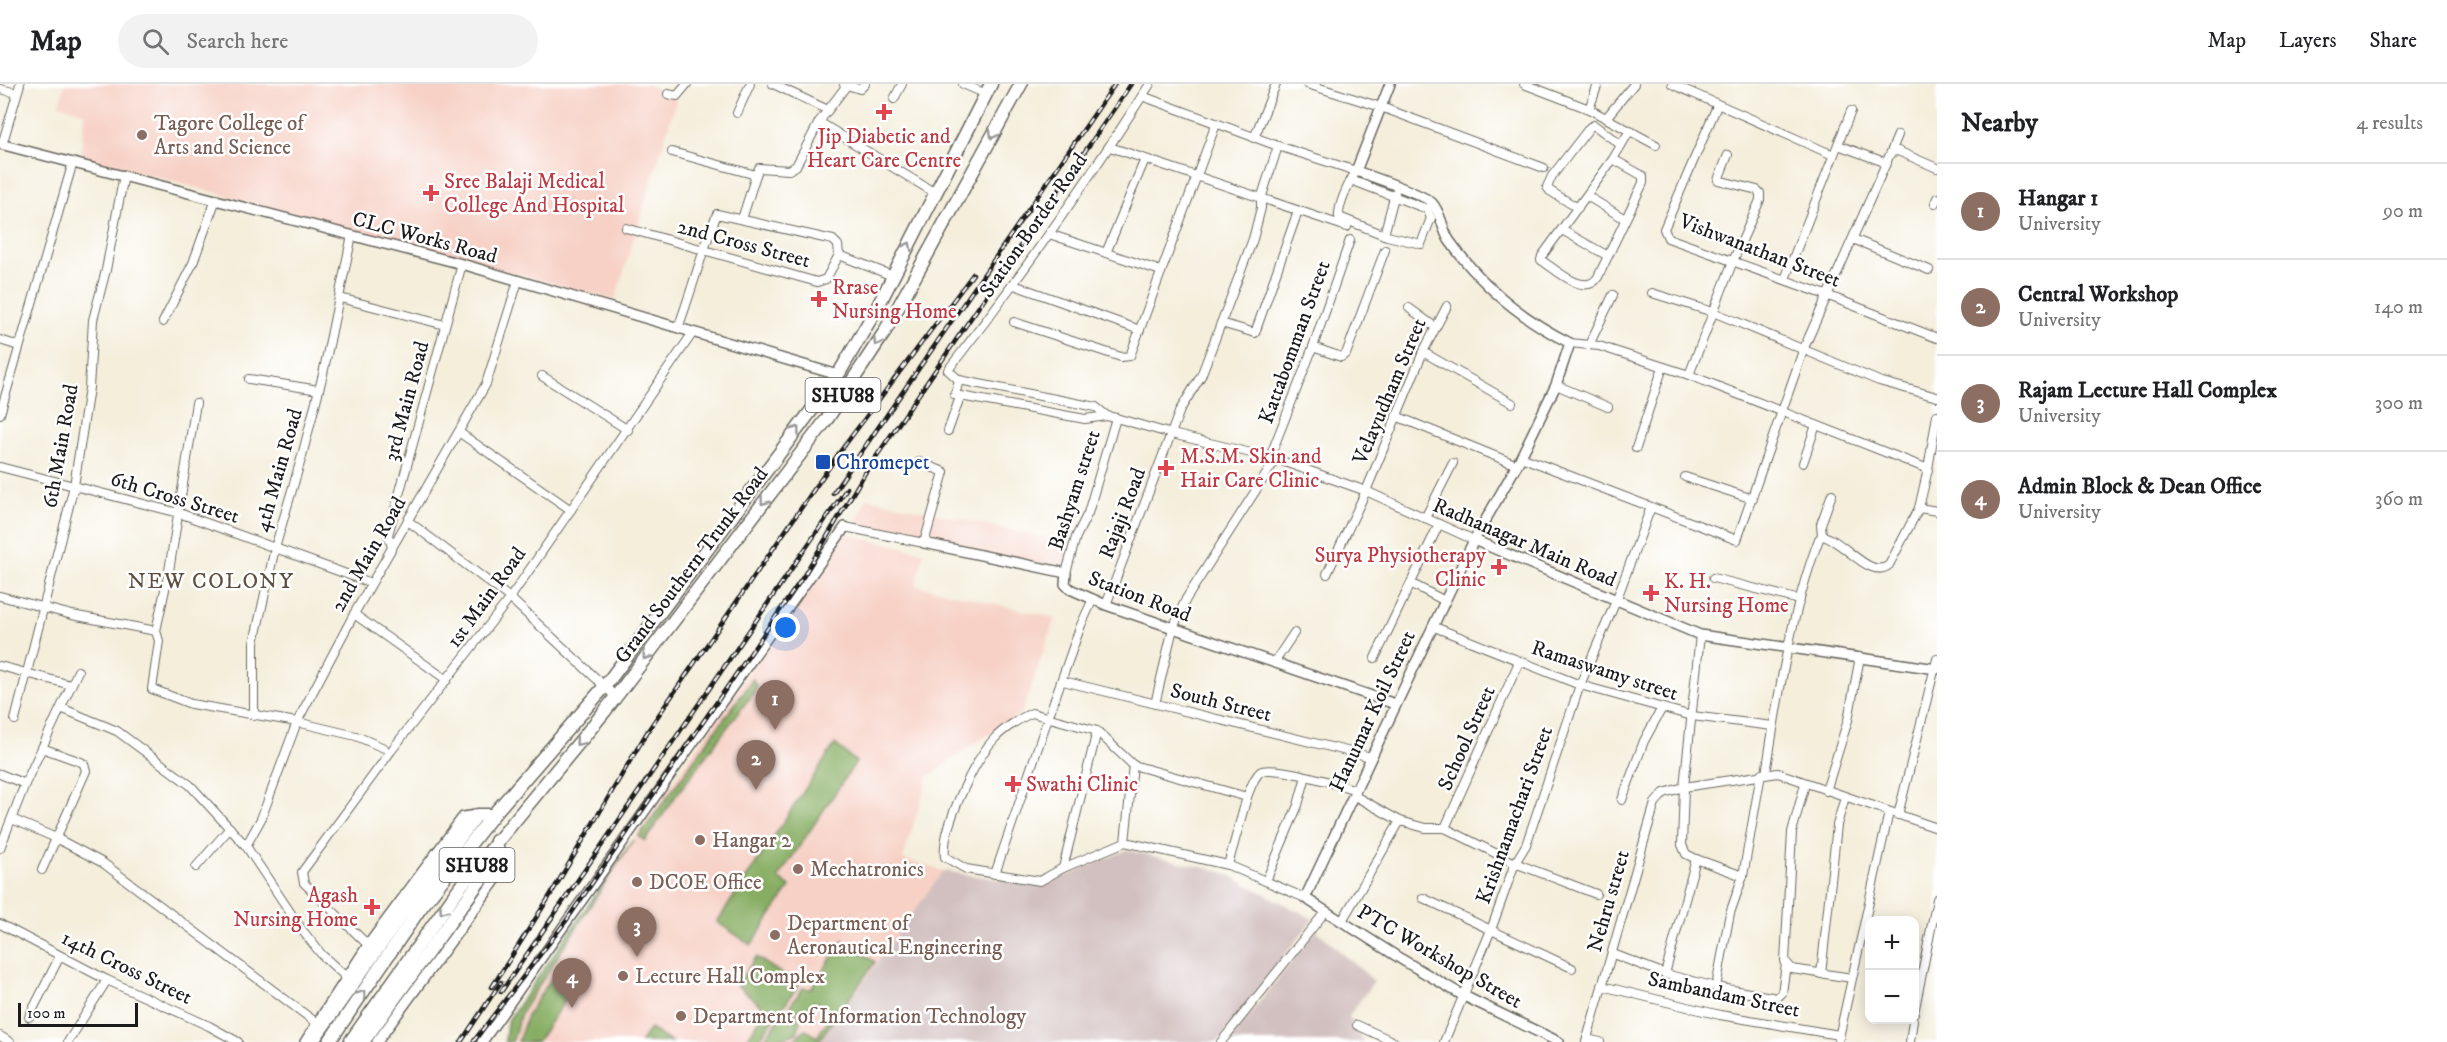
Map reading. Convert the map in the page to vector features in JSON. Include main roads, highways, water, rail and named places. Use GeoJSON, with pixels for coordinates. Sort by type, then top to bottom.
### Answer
{"type":"FeatureCollection","features":[{"type":"Feature","properties":{"kind":"main road","name":"Grand Southern Trunk Road"},"geometry":{"type":"LineString","coordinates":[[350,1042],[460,887],[497,847],[616,697],[827,419],[884,333],[1021,84]]}},
{"type":"Feature","properties":{"kind":"main road","name":"Grand Southern Trunk Road"},"geometry":{"type":"LineString","coordinates":[[329,1042],[419,910],[493,815],[605,686],[838,375],[893,276],[989,89]]}},
{"type":"Feature","properties":{"kind":"main road"},"geometry":{"type":"LineString","coordinates":[[312,1042],[399,917],[477,815],[493,815]]}},
{"type":"Feature","properties":{"kind":"main road"},"geometry":{"type":"LineString","coordinates":[[363,1042],[487,871],[497,847]]}},
{"type":"Feature","properties":{"kind":"railway"},"geometry":{"type":"LineString","coordinates":[[833,493],[1115,84]]}},
{"type":"Feature","properties":{"kind":"railway"},"geometry":{"type":"LineString","coordinates":[[473,1042],[566,921],[803,577],[865,473],[1131,84]]}},
{"type":"Feature","properties":{"kind":"railway"},"geometry":{"type":"LineString","coordinates":[[492,987],[548,899],[649,729],[839,453],[973,274]]}},
{"type":"Feature","properties":{"kind":"railway"},"geometry":{"type":"LineString","coordinates":[[501,992],[847,488]]}},
{"type":"Feature","properties":{"kind":"railway"},"geometry":{"type":"LineString","coordinates":[[461,1042],[501,982]]}},
{"type":"Feature","properties":{"kind":"place","name":"Jip Diabetic and Heart Care Centre"},"geometry":{"type":"Point","coordinates":[884,112]}},
{"type":"Feature","properties":{"kind":"place","name":"Tagore College of Arts and Science"},"geometry":{"type":"Point","coordinates":[142,135]}},
{"type":"Feature","properties":{"kind":"place","name":"Sree Balaji Medical College And Hospital"},"geometry":{"type":"Point","coordinates":[431,193]}},
{"type":"Feature","properties":{"kind":"place","name":"Rrase Nursing Home"},"geometry":{"type":"Point","coordinates":[819,299]}},
{"type":"Feature","properties":{"kind":"place","name":"Chromepet"},"geometry":{"type":"Point","coordinates":[823,462]}},
{"type":"Feature","properties":{"kind":"place","name":"M.S.M. Skin and Hair Care Clinic"},"geometry":{"type":"Point","coordinates":[1166,468]}},
{"type":"Feature","properties":{"kind":"place","name":"Surya Physiotherapy Clinic"},"geometry":{"type":"Point","coordinates":[1499,567]}},
{"type":"Feature","properties":{"kind":"place","name":"K. H. Nursing Home"},"geometry":{"type":"Point","coordinates":[1651,593]}},
{"type":"Feature","properties":{"kind":"place","name":"Hangar 1"},"geometry":{"type":"Point","coordinates":[775,730]}},
{"type":"Feature","properties":{"kind":"place","name":"Swathi Clinic"},"geometry":{"type":"Point","coordinates":[1013,784]}},
{"type":"Feature","properties":{"kind":"place","name":"Central Workshop"},"geometry":{"type":"Point","coordinates":[756,790]}},
{"type":"Feature","properties":{"kind":"place","name":"Hangar 2"},"geometry":{"type":"Point","coordinates":[700,840]}},
{"type":"Feature","properties":{"kind":"place","name":"Mechatronics"},"geometry":{"type":"Point","coordinates":[798,869]}},
{"type":"Feature","properties":{"kind":"place","name":"DCOE Office"},"geometry":{"type":"Point","coordinates":[637,882]}},
{"type":"Feature","properties":{"kind":"place","name":"Agash Nursing Home"},"geometry":{"type":"Point","coordinates":[372,907]}},
{"type":"Feature","properties":{"kind":"place","name":"Department of Aeronautical Engineering"},"geometry":{"type":"Point","coordinates":[775,935]}},
{"type":"Feature","properties":{"kind":"place","name":"Rajam Lecture Hall Complex"},"geometry":{"type":"Point","coordinates":[637,957]}},
{"type":"Feature","properties":{"kind":"place","name":"Lecture Hall Complex"},"geometry":{"type":"Point","coordinates":[623,976]}},
{"type":"Feature","properties":{"kind":"place","name":"Admin Block & Dean Office"},"geometry":{"type":"Point","coordinates":[572,1008]}},
{"type":"Feature","properties":{"kind":"place","name":"Department of Information Technology"},"geometry":{"type":"Point","coordinates":[681,1016]}},
{"type":"Feature","properties":{"kind":"district","name":"NEW COLONY"},"geometry":{"type":"Point","coordinates":[211,580]}}]}
